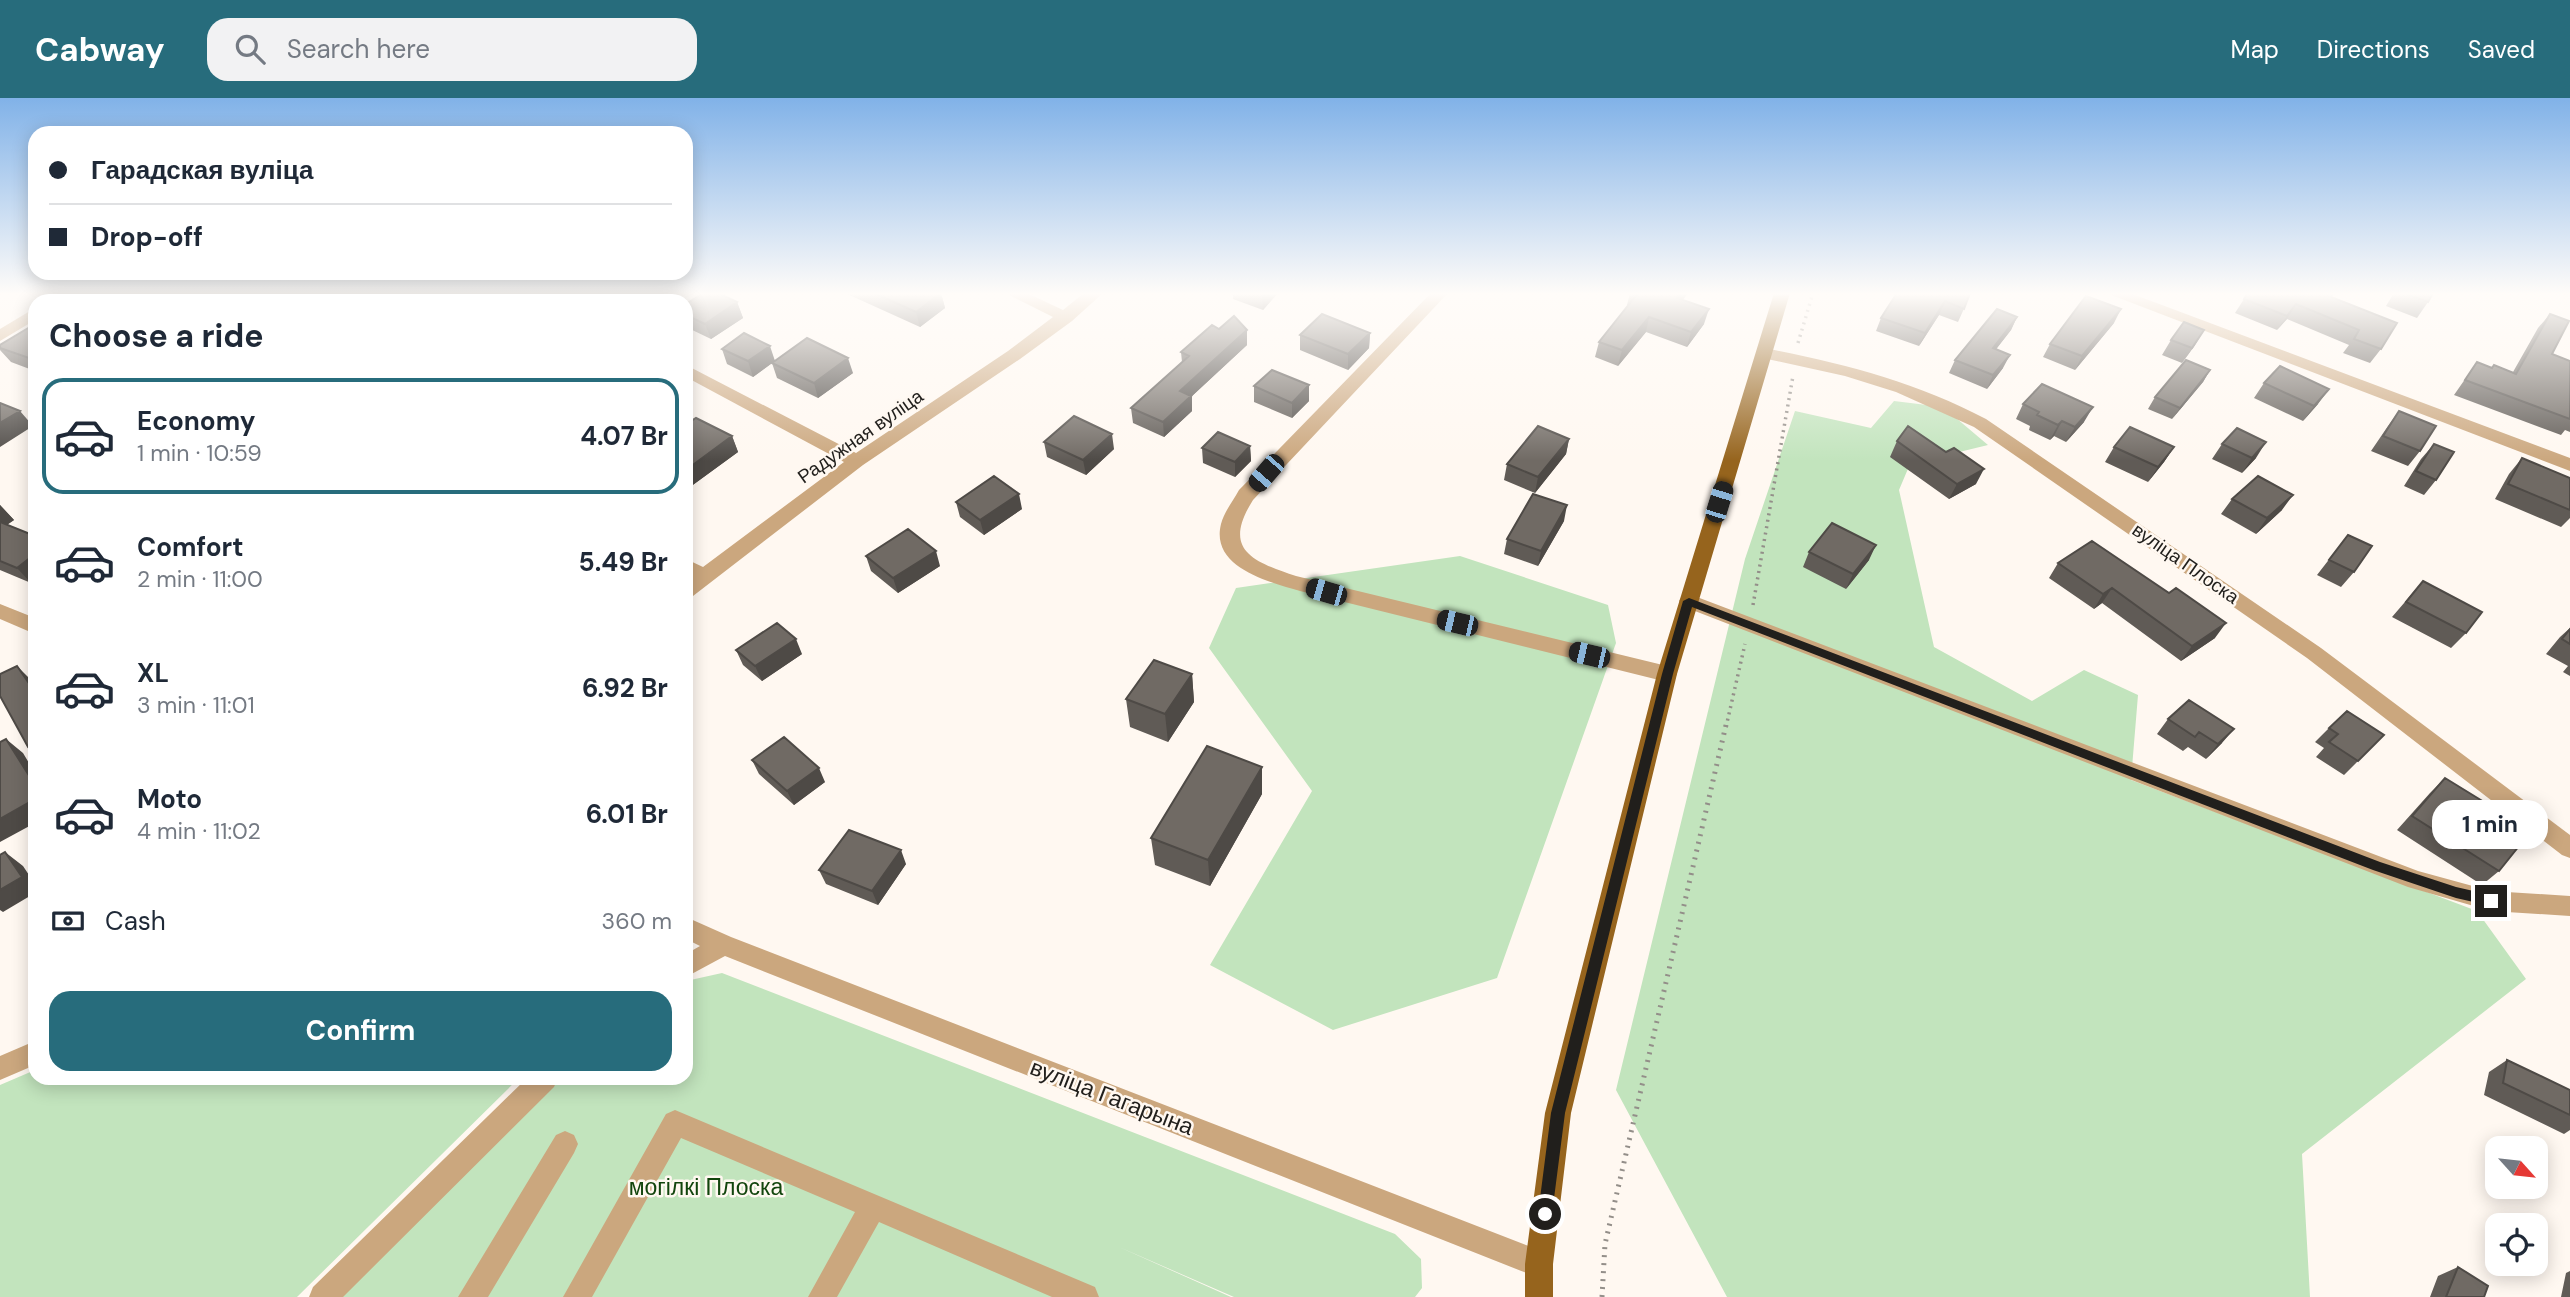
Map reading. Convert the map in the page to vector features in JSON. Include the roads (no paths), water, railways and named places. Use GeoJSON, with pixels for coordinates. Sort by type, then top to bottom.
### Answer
{"type":"FeatureCollection","features":[{"type":"Feature","properties":{"kind":"main road"},"geometry":{"type":"LineString","coordinates":[[1539,1297],[1539,1264],[1558,1113],[1667,674],[1765,349]]}},
{"type":"Feature","properties":{"kind":"street","name":"Радужная вуліца"},"geometry":{"type":"LineString","coordinates":[[693,586],[857,461],[1020,349]]}},
{"type":"Feature","properties":{"kind":"street"},"geometry":{"type":"LineString","coordinates":[[1386,349],[1246,495],[1230,526],[1228,539],[1233,550],[1240,558],[1272,575],[1313,588],[1667,674]]}},
{"type":"Feature","properties":{"kind":"street"},"geometry":{"type":"LineString","coordinates":[[2263,349],[2570,465]]}},
{"type":"Feature","properties":{"kind":"street","name":"вуліца Плоска"},"geometry":{"type":"LineString","coordinates":[[1764,353],[1897,384],[1946,404],[1980,423],[2314,653],[2570,848]]}},
{"type":"Feature","properties":{"kind":"street"},"geometry":{"type":"LineString","coordinates":[[693,374],[857,461]]}},
{"type":"Feature","properties":{"kind":"street"},"geometry":{"type":"LineString","coordinates":[[693,570],[704,577]]}},
{"type":"Feature","properties":{"kind":"street"},"geometry":{"type":"LineString","coordinates":[[1689,601],[2416,880],[2491,901],[2570,906]]}},
{"type":"Feature","properties":{"kind":"street"},"geometry":{"type":"LineString","coordinates":[[0,611],[28,623]]}},
{"type":"Feature","properties":{"kind":"street","name":"вуліца Гагарына"},"geometry":{"type":"LineString","coordinates":[[693,930],[723,945],[1539,1264]]}},
{"type":"Feature","properties":{"kind":"street"},"geometry":{"type":"LineString","coordinates":[[693,962],[723,945]]}},
{"type":"Feature","properties":{"kind":"street"},"geometry":{"type":"LineString","coordinates":[[0,1068],[28,1056]]}},
{"type":"Feature","properties":{"kind":"street"},"geometry":{"type":"LineString","coordinates":[[323,1297],[538,1085]]}},
{"type":"Feature","properties":{"kind":"street"},"geometry":{"type":"LineString","coordinates":[[577,1297],[674,1123],[1085,1297]]}},
{"type":"Feature","properties":{"kind":"street"},"geometry":{"type":"LineString","coordinates":[[472,1297],[565,1144]]}},
{"type":"Feature","properties":{"kind":"street"},"geometry":{"type":"LineString","coordinates":[[822,1297],[873,1206]]}},
{"type":"Feature","properties":{"kind":"park label","name":"могілкі Плоска"},"geometry":{"type":"Point","coordinates":[706,1187]}}]}
